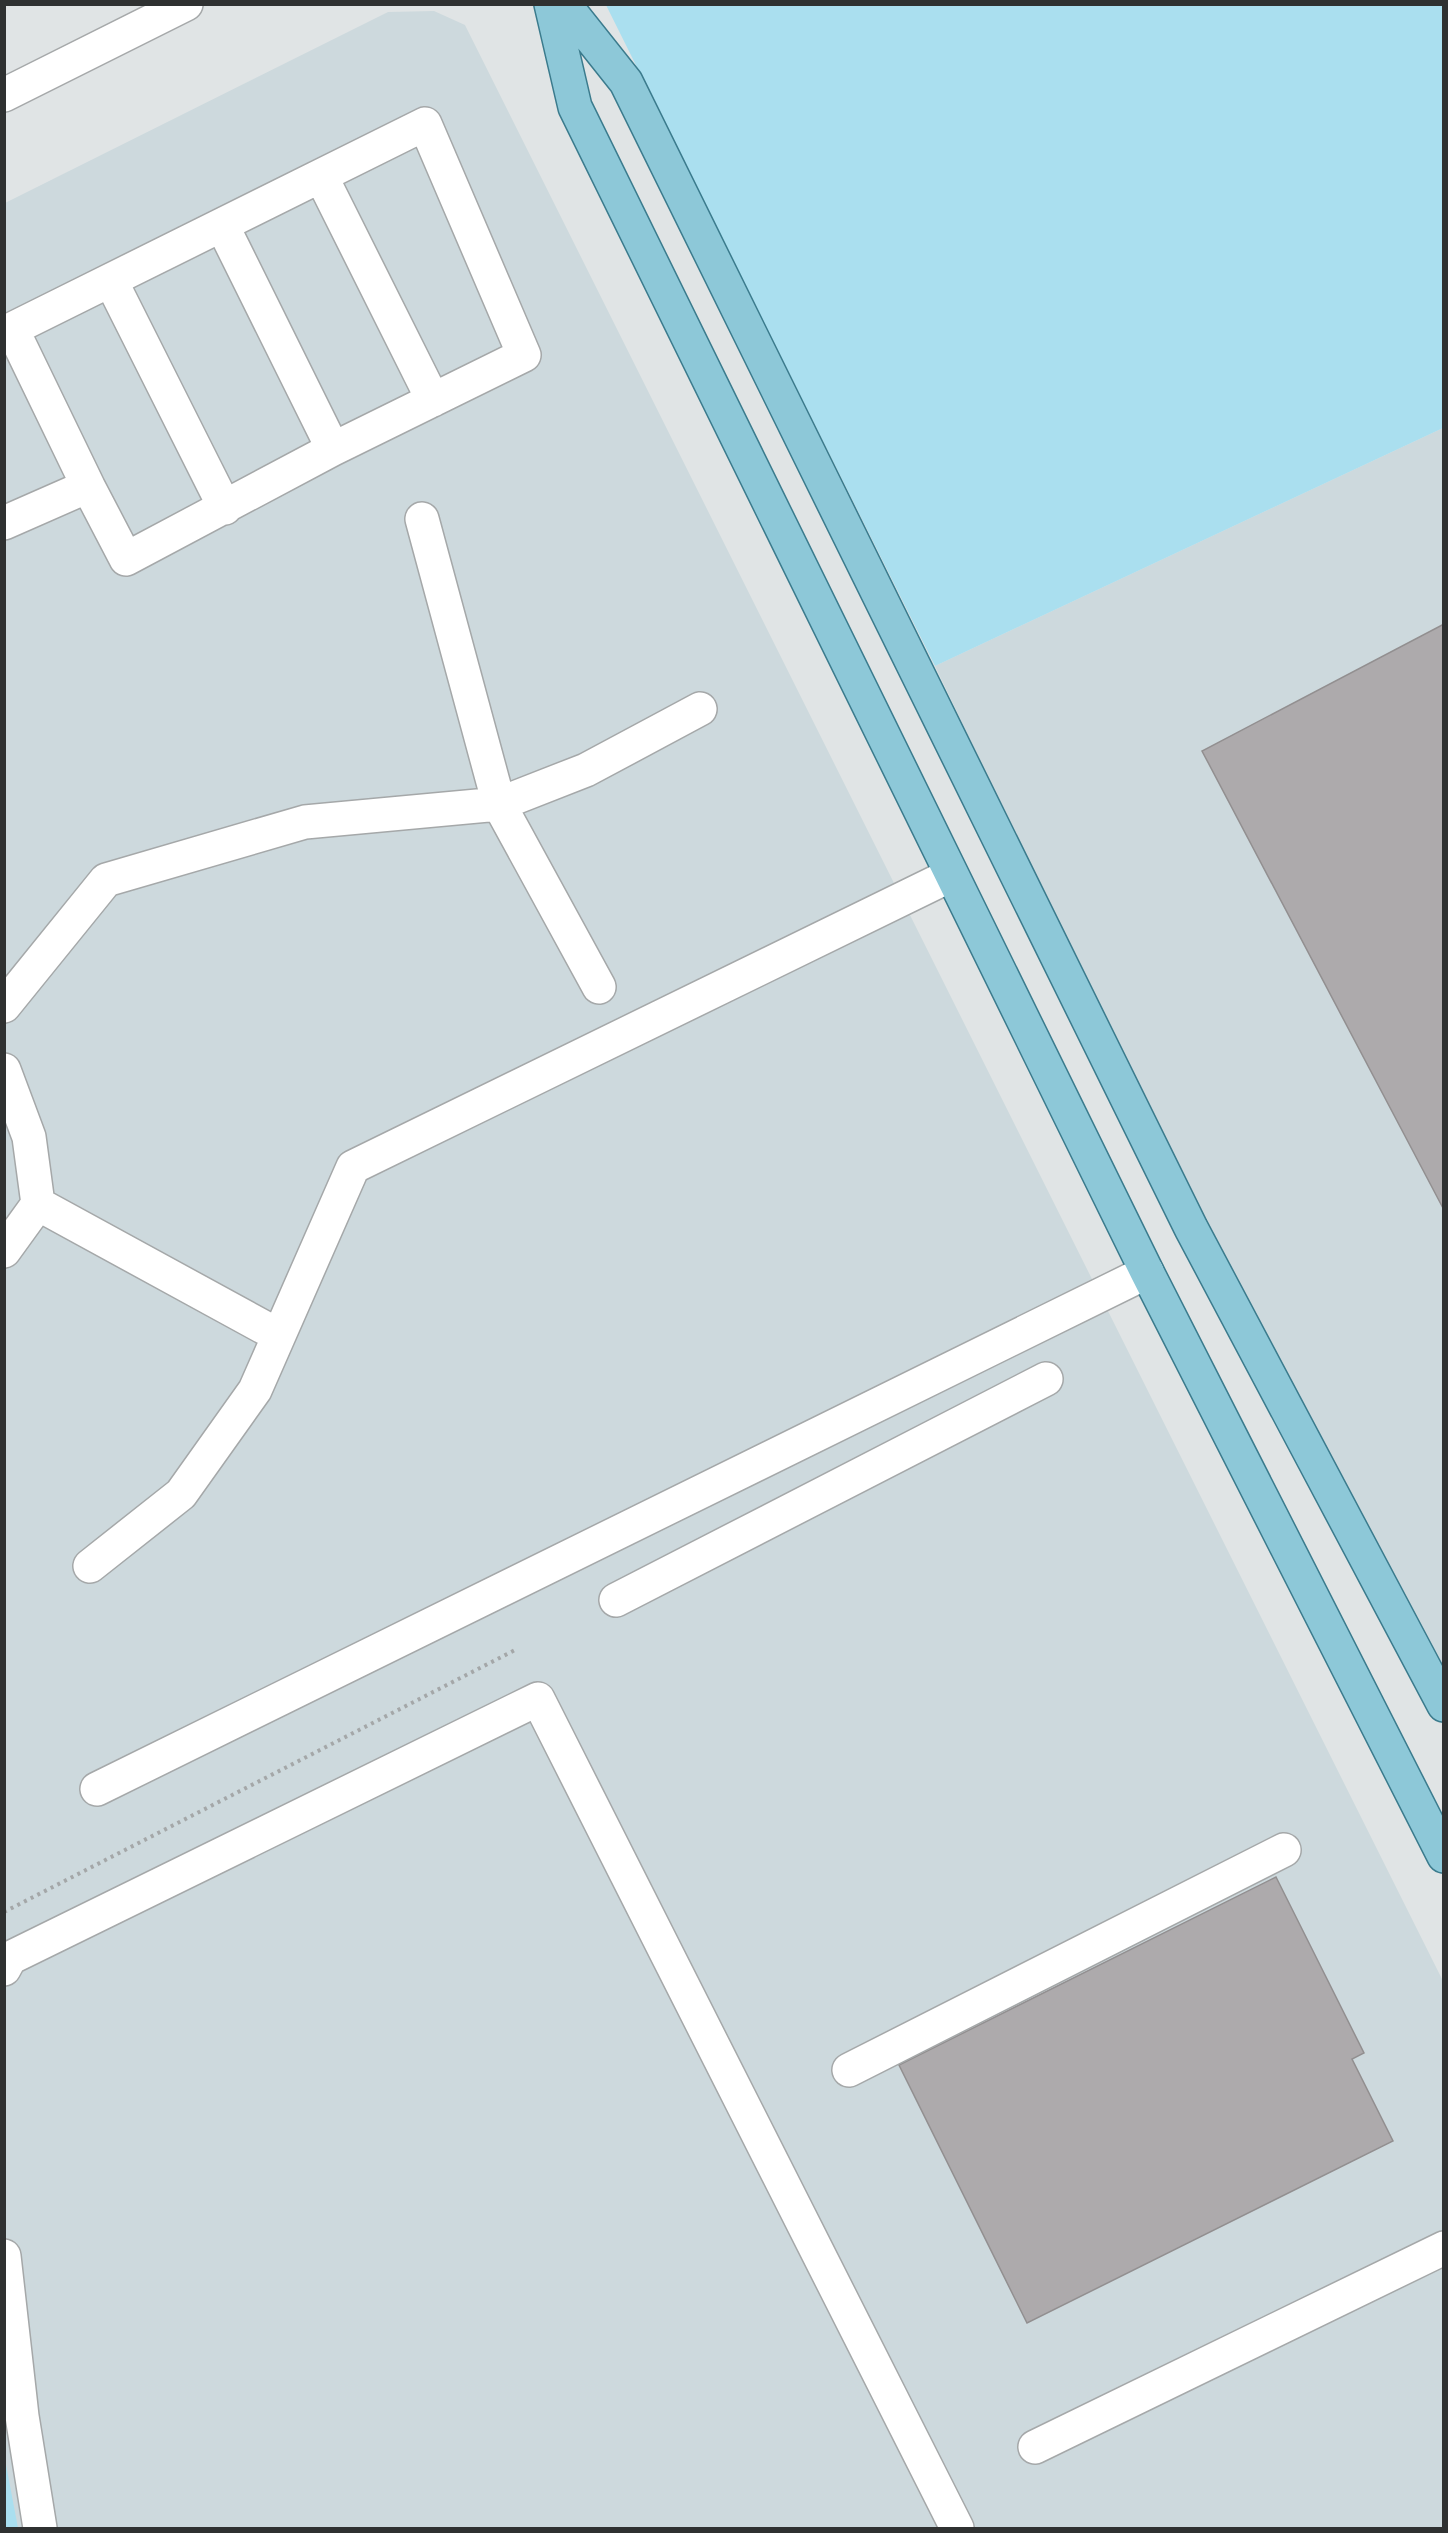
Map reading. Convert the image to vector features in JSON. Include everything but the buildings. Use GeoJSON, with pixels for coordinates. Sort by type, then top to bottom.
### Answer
{"type":"FeatureCollection","features":[{"type":"Feature","properties":{"kind":"main road"},"geometry":{"type":"LineString","coordinates":[[551,4],[575,107],[1148,1272],[1443,1856]]}},
{"type":"Feature","properties":{"kind":"main road"},"geometry":{"type":"LineString","coordinates":[[564,4],[626,82],[1191,1228],[1443,1705]]}},
{"type":"Feature","properties":{"kind":"street"},"geometry":{"type":"LineString","coordinates":[[4,95],[186,4]]}},
{"type":"Feature","properties":{"kind":"street"},"geometry":{"type":"LineString","coordinates":[[425,124],[524,355],[333,448],[225,508],[126,559],[8,331],[222,225],[425,124]]}},
{"type":"Feature","properties":{"kind":"street"},"geometry":{"type":"LineString","coordinates":[[321,176],[433,400]]}},
{"type":"Feature","properties":{"kind":"street"},"geometry":{"type":"LineString","coordinates":[[222,225],[333,448]]}},
{"type":"Feature","properties":{"kind":"street"},"geometry":{"type":"LineString","coordinates":[[111,281],[225,508]]}},
{"type":"Feature","properties":{"kind":"street"},"geometry":{"type":"LineString","coordinates":[[4,523],[88,486]]}},
{"type":"Feature","properties":{"kind":"street"},"geometry":{"type":"LineString","coordinates":[[422,519],[499,804],[599,987]]}},
{"type":"Feature","properties":{"kind":"street"},"geometry":{"type":"LineString","coordinates":[[4,1006],[106,880],[305,822],[499,804],[586,770],[700,709]]}},
{"type":"Feature","properties":{"kind":"street"},"geometry":{"type":"LineString","coordinates":[[90,1566],[181,1494],[255,1390],[353,1167],[951,875]]}},
{"type":"Feature","properties":{"kind":"street"},"geometry":{"type":"LineString","coordinates":[[4,1070],[29,1137],[38,1204],[4,1251]]}},
{"type":"Feature","properties":{"kind":"street"},"geometry":{"type":"LineString","coordinates":[[38,1204],[265,1328]]}},
{"type":"Feature","properties":{"kind":"street"},"geometry":{"type":"LineString","coordinates":[[97,1789],[1148,1272]]}},
{"type":"Feature","properties":{"kind":"street"},"geometry":{"type":"LineString","coordinates":[[616,1600],[1046,1379]]}},
{"type":"Feature","properties":{"kind":"street"},"geometry":{"type":"LineString","coordinates":[[4,1969],[10,1958],[538,1699],[957,2529]]}},
{"type":"Feature","properties":{"kind":"street"},"geometry":{"type":"LineString","coordinates":[[849,2070],[1284,1850]]}},
{"type":"Feature","properties":{"kind":"street"},"geometry":{"type":"LineString","coordinates":[[1035,2447],[1443,2248]]}},
{"type":"Feature","properties":{"kind":"street"},"geometry":{"type":"LineString","coordinates":[[4,2256],[22,2416],[40,2529]]}},
{"type":"Feature","properties":{"kind":"path"},"geometry":{"type":"LineString","coordinates":[[4,1912],[517,1649]]}},
{"type":"Feature","properties":{"kind":"shaded area"},"geometry":{"type":"Polygon","coordinates":[[[606,5],[1443,5],[1443,428],[935,666],[606,5]]]}},
{"type":"Feature","properties":{"kind":"shaded area"},"geometry":{"type":"Polygon","coordinates":[[[434,11],[465,25],[1443,1981],[1443,2528],[5,2528],[5,203],[388,12],[434,11]]]}},
{"type":"Feature","properties":{"kind":"shaded area"},"geometry":{"type":"Polygon","coordinates":[[[1443,428],[1443,1694],[1199,1219],[935,666],[1443,428]]]}},
{"type":"Feature","properties":{"kind":"shaded area"},"geometry":{"type":"Polygon","coordinates":[[[4,2454],[18,2528],[5,2528],[4,2454]]]}}]}
